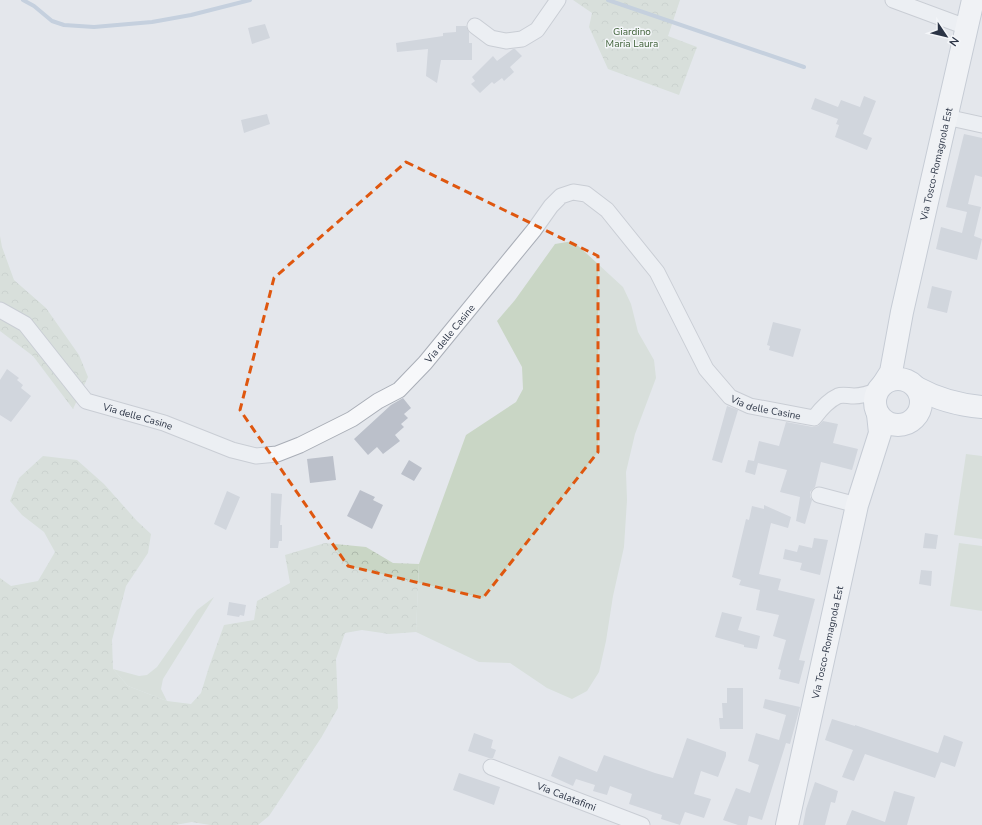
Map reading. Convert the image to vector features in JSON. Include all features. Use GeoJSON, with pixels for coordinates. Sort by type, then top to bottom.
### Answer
{"type":"FeatureCollection","features":[{"type":"Feature","properties":{"kind":"main road","name":"Via Tosco-Romagnola Est"},"geometry":{"type":"LineString","coordinates":[[787,825],[857,505],[864,478],[872,461],[880,433],[879,399],[891,372],[896,351],[898,329],[973,0]]}},
{"type":"Feature","properties":{"kind":"main road","name":"Via Tosco-Romagnola Est"},"geometry":{"type":"LineString","coordinates":[[872,461],[911,419],[922,404],[906,363],[898,329]]}},
{"type":"Feature","properties":{"kind":"main road"},"geometry":{"type":"LineString","coordinates":[[897,379],[908,381],[930,395],[972,406],[931,411],[898,425],[889,423],[881,418],[879,399],[897,379]]}},
{"type":"Feature","properties":{"kind":"street"},"geometry":{"type":"LineString","coordinates":[[893,0],[966,28]]}},
{"type":"Feature","properties":{"kind":"street"},"geometry":{"type":"LineString","coordinates":[[475,26],[491,38],[506,41],[522,39],[537,30],[556,1]]}},
{"type":"Feature","properties":{"kind":"street"},"geometry":{"type":"LineString","coordinates":[[946,117],[982,125]]}},
{"type":"Feature","properties":{"kind":"street","name":"Via delle Casine"},"geometry":{"type":"LineString","coordinates":[[0,310],[25,324],[86,402],[164,423],[232,450],[256,456],[277,454],[300,445],[352,419],[378,401],[399,390],[426,363],[534,230],[551,206],[561,196],[573,192],[586,194],[607,210],[657,272],[706,369],[730,397],[750,406],[814,418],[824,406],[837,396],[869,394],[879,399]]}},
{"type":"Feature","properties":{"kind":"street"},"geometry":{"type":"LineString","coordinates":[[819,495],[857,505]]}},
{"type":"Feature","properties":{"kind":"street","name":"Via Calatafimi"},"geometry":{"type":"LineString","coordinates":[[491,767],[642,825]]}},
{"type":"Feature","properties":{"kind":"highlighted area"},"geometry":{"type":"Polygon","coordinates":[[[406,162],[598,256],[598,452],[483,598],[348,566],[240,410],[274,278],[406,162]]]}},
{"type":"Feature","properties":{"kind":"green space","name":"Giardino Maria Laura"},"geometry":{"type":"Polygon","coordinates":[[[573,0],[680,0],[668,36],[697,47],[679,95],[608,69],[589,27],[592,13],[573,0]]]}},
{"type":"Feature","properties":{"kind":"green space"},"geometry":{"type":"Polygon","coordinates":[[[0,236],[2,247],[14,280],[46,308],[79,355],[88,377],[73,409],[33,356],[0,331],[0,236]]]}},
{"type":"Feature","properties":{"kind":"green space"},"geometry":{"type":"Polygon","coordinates":[[[573,241],[623,287],[631,304],[638,332],[654,360],[656,378],[635,434],[626,472],[627,500],[624,547],[599,672],[587,691],[572,699],[547,688],[510,663],[479,662],[416,632],[419,564],[466,435],[516,402],[523,389],[522,367],[497,321],[515,300],[555,244],[573,241]]]}},
{"type":"Feature","properties":{"kind":"green space"},"geometry":{"type":"Polygon","coordinates":[[[966,454],[982,456],[982,539],[954,535],[966,454]]]}},
{"type":"Feature","properties":{"kind":"green space"},"geometry":{"type":"Polygon","coordinates":[[[43,456],[77,460],[104,484],[137,521],[151,534],[148,553],[126,586],[112,640],[113,669],[128,686],[167,701],[191,704],[201,693],[224,625],[254,620],[257,601],[290,583],[285,555],[325,543],[366,547],[393,563],[419,564],[416,632],[389,634],[362,630],[345,633],[336,659],[338,708],[321,738],[269,816],[258,825],[210,825],[192,822],[175,825],[0,825],[0,578],[11,586],[38,581],[55,552],[44,532],[22,515],[10,501],[19,478],[43,456]]]}},
{"type":"Feature","properties":{"kind":"green space"},"geometry":{"type":"Polygon","coordinates":[[[959,543],[982,546],[982,611],[950,606],[959,543]]]}},
{"type":"Feature","properties":{"kind":"green space"},"geometry":{"type":"Polygon","coordinates":[[[214,597],[163,679],[161,689],[167,701],[128,686],[113,669],[139,676],[147,675],[157,667],[197,610],[214,597]]]}},
{"type":"Feature","properties":{"kind":"building"},"geometry":{"type":"Polygon","coordinates":[[[265,24],[270,38],[252,44],[248,28],[265,24]]]}},
{"type":"Feature","properties":{"kind":"building"},"geometry":{"type":"Polygon","coordinates":[[[456,26],[466,26],[469,32],[469,43],[472,43],[472,60],[441,60],[437,83],[426,76],[428,49],[397,52],[396,43],[443,36],[443,33],[456,32],[456,26]]]}},
{"type":"Feature","properties":{"kind":"building"},"geometry":{"type":"Polygon","coordinates":[[[515,49],[522,56],[510,67],[514,72],[504,81],[502,78],[494,84],[492,82],[480,93],[471,84],[475,81],[472,77],[493,56],[497,61],[515,49]]]}},
{"type":"Feature","properties":{"kind":"building"},"geometry":{"type":"Polygon","coordinates":[[[864,96],[876,101],[863,134],[872,138],[867,150],[835,137],[839,125],[836,124],[838,119],[811,109],[815,98],[838,107],[841,100],[860,107],[864,96]]]}},
{"type":"Feature","properties":{"kind":"building"},"geometry":{"type":"Polygon","coordinates":[[[267,114],[270,124],[244,133],[241,120],[267,114]]]}},
{"type":"Feature","properties":{"kind":"building"},"geometry":{"type":"Polygon","coordinates":[[[964,134],[982,138],[982,177],[975,175],[968,204],[981,207],[974,236],[982,239],[977,260],[936,249],[941,227],[962,233],[967,212],[946,207],[964,134]]]}},
{"type":"Feature","properties":{"kind":"building"},"geometry":{"type":"Polygon","coordinates":[[[932,286],[952,291],[947,313],[927,308],[932,286]]]}},
{"type":"Feature","properties":{"kind":"building"},"geometry":{"type":"Polygon","coordinates":[[[773,322],[801,329],[793,357],[769,350],[770,346],[767,345],[773,322]]]}},
{"type":"Feature","properties":{"kind":"building"},"geometry":{"type":"Polygon","coordinates":[[[7,369],[19,378],[17,380],[23,385],[21,388],[31,396],[11,422],[0,415],[0,380],[7,369]]]}},
{"type":"Feature","properties":{"kind":"building"},"geometry":{"type":"Polygon","coordinates":[[[403,398],[411,408],[404,414],[408,418],[401,424],[404,427],[395,435],[400,441],[383,454],[377,447],[368,455],[354,439],[391,405],[403,398]]]}},
{"type":"Feature","properties":{"kind":"building"},"geometry":{"type":"Polygon","coordinates":[[[727,406],[738,410],[722,463],[712,460],[727,406]]]}},
{"type":"Feature","properties":{"kind":"building"},"geometry":{"type":"Polygon","coordinates":[[[823,421],[838,424],[833,443],[858,449],[852,470],[821,462],[815,487],[810,492],[810,497],[812,500],[805,524],[796,521],[800,497],[780,492],[787,470],[758,463],[755,475],[745,472],[748,460],[754,461],[759,441],[779,446],[786,422],[813,427],[818,426],[823,421]]]}},
{"type":"Feature","properties":{"kind":"building"},"geometry":{"type":"Polygon","coordinates":[[[333,456],[336,480],[310,483],[307,459],[333,456]]]}},
{"type":"Feature","properties":{"kind":"building"},"geometry":{"type":"Polygon","coordinates":[[[409,460],[422,468],[414,481],[401,474],[409,460]]]}},
{"type":"Feature","properties":{"kind":"building"},"geometry":{"type":"Polygon","coordinates":[[[360,490],[375,497],[373,500],[383,505],[372,529],[347,516],[360,490]]]}},
{"type":"Feature","properties":{"kind":"building"},"geometry":{"type":"Polygon","coordinates":[[[227,491],[240,497],[226,530],[214,524],[227,491]]]}},
{"type":"Feature","properties":{"kind":"building"},"geometry":{"type":"Polygon","coordinates":[[[271,493],[282,494],[280,525],[282,525],[282,541],[279,541],[278,548],[270,548],[271,493]]]}},
{"type":"Feature","properties":{"kind":"building"},"geometry":{"type":"Polygon","coordinates":[[[764,505],[791,517],[788,528],[771,523],[759,574],[781,579],[778,590],[815,599],[799,660],[805,661],[799,684],[779,679],[781,670],[778,669],[786,640],[773,636],[779,615],[756,610],[760,590],[739,585],[741,580],[732,577],[746,519],[749,520],[752,506],[764,509],[764,505]]]}},
{"type":"Feature","properties":{"kind":"building"},"geometry":{"type":"Polygon","coordinates":[[[925,533],[938,535],[936,549],[923,548],[925,533]]]}},
{"type":"Feature","properties":{"kind":"building"},"geometry":{"type":"Polygon","coordinates":[[[814,538],[828,540],[820,575],[800,570],[802,563],[783,559],[785,549],[797,552],[799,545],[812,548],[814,538]]]}},
{"type":"Feature","properties":{"kind":"building"},"geometry":{"type":"Polygon","coordinates":[[[921,570],[932,571],[931,586],[919,584],[921,570]]]}},
{"type":"Feature","properties":{"kind":"building"},"geometry":{"type":"Polygon","coordinates":[[[229,602],[246,605],[244,616],[240,615],[239,617],[227,615],[229,602]]]}},
{"type":"Feature","properties":{"kind":"building"},"geometry":{"type":"Polygon","coordinates":[[[722,612],[742,617],[738,630],[760,636],[757,649],[744,647],[744,645],[715,637],[722,612]]]}},
{"type":"Feature","properties":{"kind":"building"},"geometry":{"type":"Polygon","coordinates":[[[727,688],[743,688],[743,729],[720,729],[719,718],[723,718],[722,703],[727,703],[727,688]]]}},
{"type":"Feature","properties":{"kind":"building"},"geometry":{"type":"Polygon","coordinates":[[[765,699],[800,707],[790,744],[786,743],[762,820],[749,816],[747,825],[738,825],[723,820],[736,788],[750,793],[759,765],[748,761],[756,733],[779,740],[786,715],[763,708],[765,699]]]}},
{"type":"Feature","properties":{"kind":"building"},"geometry":{"type":"Polygon","coordinates":[[[832,719],[855,725],[938,753],[944,735],[963,742],[955,767],[941,762],[935,778],[865,754],[854,781],[842,777],[853,750],[825,740],[832,719]]]}},
{"type":"Feature","properties":{"kind":"building"},"geometry":{"type":"Polygon","coordinates":[[[474,733],[493,740],[491,748],[496,750],[493,758],[468,751],[474,733]]]}},
{"type":"Feature","properties":{"kind":"building"},"geometry":{"type":"Polygon","coordinates":[[[687,738],[726,752],[726,756],[718,777],[701,771],[694,794],[711,799],[704,818],[685,812],[680,825],[661,819],[662,815],[629,804],[632,794],[610,786],[607,795],[593,791],[595,785],[576,779],[573,786],[551,776],[559,756],[597,772],[604,755],[673,778],[687,738]]]}},
{"type":"Feature","properties":{"kind":"building"},"geometry":{"type":"Polygon","coordinates":[[[459,773],[500,787],[494,805],[453,790],[459,773]]]}},
{"type":"Feature","properties":{"kind":"building"},"geometry":{"type":"Polygon","coordinates":[[[815,782],[838,791],[835,803],[831,802],[825,825],[803,825],[806,809],[815,782]]]}},
{"type":"Feature","properties":{"kind":"building"},"geometry":{"type":"Polygon","coordinates":[[[894,791],[915,797],[907,825],[846,825],[852,810],[885,822],[894,791]]]}},
{"type":"Feature","properties":{"kind":"waterway"},"geometry":{"type":"LineString","coordinates":[[23,0],[34,6],[52,21],[64,25],[94,27],[152,22],[191,15],[250,0]]}},
{"type":"Feature","properties":{"kind":"waterway"},"geometry":{"type":"LineString","coordinates":[[608,0],[804,67]]}}]}
